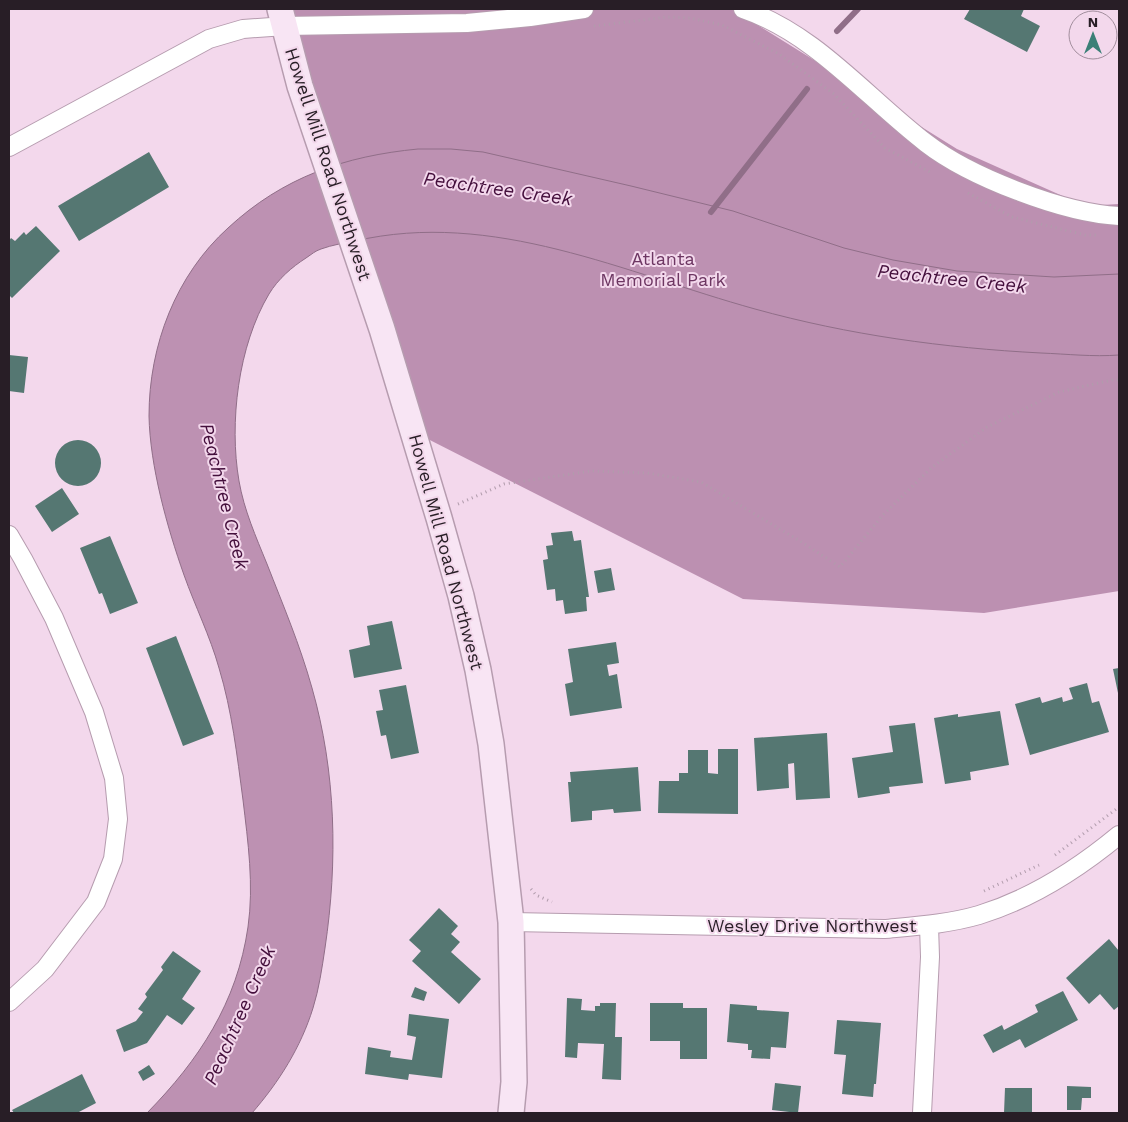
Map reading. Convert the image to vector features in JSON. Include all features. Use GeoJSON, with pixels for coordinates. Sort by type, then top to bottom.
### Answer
{"type":"FeatureCollection","features":[{"type":"Feature","properties":{"kind":"main road","name":"Howell Mill Road Northwest"},"geometry":{"type":"LineString","coordinates":[[282,17],[300,86],[382,328],[440,518],[478,670],[491,744],[511,922],[514,1082],[511,1113]]}},
{"type":"Feature","properties":{"kind":"street"},"geometry":{"type":"LineString","coordinates":[[9,147],[209,39],[282,17],[467,23],[530,17],[584,9]]}},
{"type":"Feature","properties":{"kind":"street"},"geometry":{"type":"LineString","coordinates":[[743,9],[760,15],[805,42],[838,67],[925,142],[946,157],[971,170],[1039,198],[1103,215],[1119,216]]}},
{"type":"Feature","properties":{"kind":"street"},"geometry":{"type":"LineString","coordinates":[[9,535],[54,618],[94,712],[114,778],[118,819],[113,859],[96,902],[45,969],[9,1002]]}},
{"type":"Feature","properties":{"kind":"street","name":"Wesley Drive Northwest"},"geometry":{"type":"LineString","coordinates":[[511,922],[884,928],[930,925],[980,914],[1032,893],[1067,873],[1119,835]]}},
{"type":"Feature","properties":{"kind":"street"},"geometry":{"type":"LineString","coordinates":[[922,1113],[930,925]]}},
{"type":"Feature","properties":{"kind":"path"},"geometry":{"type":"LineString","coordinates":[[590,27],[666,17],[690,18],[722,25],[778,54],[834,94],[885,148],[935,174]]}},
{"type":"Feature","properties":{"kind":"path"},"geometry":{"type":"LineString","coordinates":[[960,189],[1012,217],[1085,235],[1102,235]]}},
{"type":"Feature","properties":{"kind":"path"},"geometry":{"type":"LineString","coordinates":[[451,508],[504,484],[591,471],[647,473],[701,482],[840,567],[882,516],[931,468],[987,427],[1059,392],[1119,380]]}},
{"type":"Feature","properties":{"kind":"path"},"geometry":{"type":"LineString","coordinates":[[1053,857],[1119,807]]}},
{"type":"Feature","properties":{"kind":"path"},"geometry":{"type":"LineString","coordinates":[[976,894],[1045,862]]}},
{"type":"Feature","properties":{"kind":"path"},"geometry":{"type":"LineString","coordinates":[[526,884],[536,895],[554,903]]}},
{"type":"Feature","properties":{"kind":"green space","name":"Atlanta Memorial Park"},"geometry":{"type":"Polygon","coordinates":[[[289,9],[732,9],[957,149],[1085,206],[1119,204],[1119,591],[984,613],[743,599],[418,434],[289,9]]]}},
{"type":"Feature","properties":{"kind":"water","name":"Peachtree Creek"},"geometry":{"type":"Polygon","coordinates":[[[418,149],[451,149],[483,152],[631,186],[733,211],[844,248],[893,260],[957,271],[1054,277],[1119,274],[1119,355],[1100,356],[969,348],[861,333],[755,309],[608,263],[558,250],[508,239],[457,233],[406,233],[342,243],[317,251],[296,265],[281,278],[269,294],[258,315],[250,337],[239,385],[235,435],[239,481],[244,502],[302,656],[320,720],[326,752],[330,784],[333,850],[329,915],[321,971],[313,1008],[296,1050],[271,1089],[252,1113],[147,1113],[183,1072],[213,1029],[235,981],[243,955],[250,911],[250,864],[245,816],[231,717],[224,684],[172,537],[160,496],[152,455],[149,416],[150,389],[160,338],[180,289],[194,267],[228,228],[249,210],[293,182],[316,172],[365,157],[418,149]]]}},
{"type":"Feature","properties":{"kind":"building"},"geometry":{"type":"Polygon","coordinates":[[[970,9],[1024,9],[1021,16],[1040,26],[1027,52],[964,19],[970,9]]]}},
{"type":"Feature","properties":{"kind":"building"},"geometry":{"type":"Polygon","coordinates":[[[149,152],[169,187],[79,241],[58,206],[149,152]]]}},
{"type":"Feature","properties":{"kind":"building"},"geometry":{"type":"Polygon","coordinates":[[[36,226],[60,251],[12,298],[9,295],[9,241],[11,238],[15,241],[24,232],[26,235],[36,226]]]}},
{"type":"Feature","properties":{"kind":"building"},"geometry":{"type":"Polygon","coordinates":[[[9,355],[28,357],[24,393],[9,391],[9,355]]]}},
{"type":"Feature","properties":{"kind":"building"},"geometry":{"type":"Polygon","coordinates":[[[78,440],[91,444],[97,450],[101,463],[97,476],[91,482],[78,486],[65,482],[59,476],[55,463],[59,450],[65,444],[78,440]]]}},
{"type":"Feature","properties":{"kind":"building"},"geometry":{"type":"Polygon","coordinates":[[[62,488],[79,514],[52,532],[35,506],[62,488]]]}},
{"type":"Feature","properties":{"kind":"building"},"geometry":{"type":"Polygon","coordinates":[[[572,531],[574,541],[581,540],[589,597],[586,597],[587,611],[565,614],[563,600],[556,601],[555,589],[547,590],[543,560],[548,559],[546,546],[553,545],[551,533],[572,531]]]}},
{"type":"Feature","properties":{"kind":"building"},"geometry":{"type":"Polygon","coordinates":[[[110,536],[138,603],[110,614],[102,593],[99,594],[80,548],[110,536]]]}},
{"type":"Feature","properties":{"kind":"building"},"geometry":{"type":"Polygon","coordinates":[[[611,568],[615,590],[598,593],[594,571],[611,568]]]}},
{"type":"Feature","properties":{"kind":"building"},"geometry":{"type":"Polygon","coordinates":[[[392,621],[402,669],[354,678],[349,650],[370,645],[367,626],[392,621]]]}},
{"type":"Feature","properties":{"kind":"building"},"geometry":{"type":"Polygon","coordinates":[[[176,636],[214,734],[183,746],[146,648],[176,636]]]}},
{"type":"Feature","properties":{"kind":"building"},"geometry":{"type":"Polygon","coordinates":[[[616,642],[619,663],[607,665],[609,676],[617,674],[622,708],[570,716],[565,684],[573,682],[568,649],[616,642]]]}},
{"type":"Feature","properties":{"kind":"building"},"geometry":{"type":"Polygon","coordinates":[[[1119,668],[1119,693],[1118,693],[1113,669],[1119,668]]]}},
{"type":"Feature","properties":{"kind":"building"},"geometry":{"type":"Polygon","coordinates":[[[1087,683],[1092,703],[1099,701],[1109,732],[1030,755],[1015,704],[1040,697],[1042,703],[1062,697],[1063,702],[1073,699],[1069,688],[1087,683]]]}},
{"type":"Feature","properties":{"kind":"building"},"geometry":{"type":"Polygon","coordinates":[[[406,685],[419,753],[391,759],[386,735],[381,736],[376,711],[383,710],[379,690],[406,685]]]}},
{"type":"Feature","properties":{"kind":"building"},"geometry":{"type":"Polygon","coordinates":[[[1000,711],[1009,765],[970,772],[971,780],[945,784],[934,718],[958,714],[958,717],[1000,711]]]}},
{"type":"Feature","properties":{"kind":"building"},"geometry":{"type":"Polygon","coordinates":[[[915,723],[923,783],[889,787],[890,793],[858,798],[852,758],[893,752],[889,726],[915,723]]]}},
{"type":"Feature","properties":{"kind":"building"},"geometry":{"type":"Polygon","coordinates":[[[827,733],[830,798],[796,800],[794,763],[788,764],[789,788],[757,791],[754,738],[827,733]]]}},
{"type":"Feature","properties":{"kind":"building"},"geometry":{"type":"Polygon","coordinates":[[[718,749],[738,749],[738,814],[658,813],[659,781],[679,781],[679,773],[688,773],[688,750],[708,750],[708,773],[718,774],[718,749]]]}},
{"type":"Feature","properties":{"kind":"building"},"geometry":{"type":"Polygon","coordinates":[[[638,767],[641,811],[614,813],[613,809],[592,811],[592,820],[571,822],[568,782],[571,782],[570,772],[638,767]]]}},
{"type":"Feature","properties":{"kind":"building"},"geometry":{"type":"Polygon","coordinates":[[[439,908],[458,926],[451,934],[460,942],[451,952],[481,979],[459,1004],[412,961],[421,951],[409,940],[439,908]]]}},
{"type":"Feature","properties":{"kind":"building"},"geometry":{"type":"Polygon","coordinates":[[[1109,939],[1119,951],[1119,1006],[1114,1010],[1100,994],[1089,1004],[1066,978],[1109,939]]]}},
{"type":"Feature","properties":{"kind":"building"},"geometry":{"type":"Polygon","coordinates":[[[173,951],[201,971],[182,999],[195,1008],[182,1025],[167,1015],[147,1043],[124,1052],[116,1030],[136,1021],[143,1012],[138,1009],[147,997],[145,994],[163,970],[161,967],[173,951]]]}},
{"type":"Feature","properties":{"kind":"building"},"geometry":{"type":"Polygon","coordinates":[[[415,987],[427,992],[424,1001],[411,997],[415,987]]]}},
{"type":"Feature","properties":{"kind":"building"},"geometry":{"type":"Polygon","coordinates":[[[1063,991],[1078,1020],[1025,1048],[1020,1039],[993,1053],[983,1035],[1002,1025],[1004,1030],[1038,1012],[1035,1005],[1063,991]]]}},
{"type":"Feature","properties":{"kind":"building"},"geometry":{"type":"Polygon","coordinates":[[[567,998],[582,999],[581,1010],[595,1011],[595,1006],[600,1006],[600,1003],[616,1003],[615,1037],[622,1037],[621,1080],[602,1079],[604,1044],[578,1043],[577,1058],[565,1057],[567,998]]]}},
{"type":"Feature","properties":{"kind":"building"},"geometry":{"type":"Polygon","coordinates":[[[650,1003],[683,1003],[683,1008],[707,1008],[707,1059],[680,1059],[680,1041],[650,1041],[650,1003]]]}},
{"type":"Feature","properties":{"kind":"building"},"geometry":{"type":"Polygon","coordinates":[[[730,1004],[757,1006],[757,1010],[789,1012],[786,1048],[771,1047],[770,1059],[751,1058],[752,1050],[748,1050],[748,1044],[727,1042],[730,1004]]]}},
{"type":"Feature","properties":{"kind":"building"},"geometry":{"type":"Polygon","coordinates":[[[409,1014],[449,1019],[442,1078],[409,1074],[408,1080],[365,1074],[368,1047],[391,1051],[390,1057],[412,1060],[416,1037],[407,1035],[409,1014]]]}},
{"type":"Feature","properties":{"kind":"building"},"geometry":{"type":"Polygon","coordinates":[[[837,1020],[881,1023],[876,1084],[874,1084],[873,1097],[842,1094],[846,1055],[834,1054],[837,1020]]]}},
{"type":"Feature","properties":{"kind":"building"},"geometry":{"type":"Polygon","coordinates":[[[149,1065],[155,1074],[143,1081],[138,1072],[149,1065]]]}},
{"type":"Feature","properties":{"kind":"building"},"geometry":{"type":"Polygon","coordinates":[[[82,1074],[96,1103],[77,1113],[14,1113],[12,1110],[82,1074]]]}},
{"type":"Feature","properties":{"kind":"building"},"geometry":{"type":"Polygon","coordinates":[[[775,1083],[801,1086],[798,1113],[772,1110],[775,1083]]]}},
{"type":"Feature","properties":{"kind":"building"},"geometry":{"type":"Polygon","coordinates":[[[1067,1086],[1091,1087],[1091,1098],[1082,1098],[1081,1110],[1067,1110],[1067,1086]]]}},
{"type":"Feature","properties":{"kind":"building"},"geometry":{"type":"Polygon","coordinates":[[[1005,1088],[1032,1088],[1032,1113],[1004,1113],[1005,1088]]]}},
{"type":"Feature","properties":{"kind":"waterway"},"geometry":{"type":"LineString","coordinates":[[837,31],[858,9]]}},
{"type":"Feature","properties":{"kind":"waterway"},"geometry":{"type":"LineString","coordinates":[[711,212],[807,89]]}}]}
